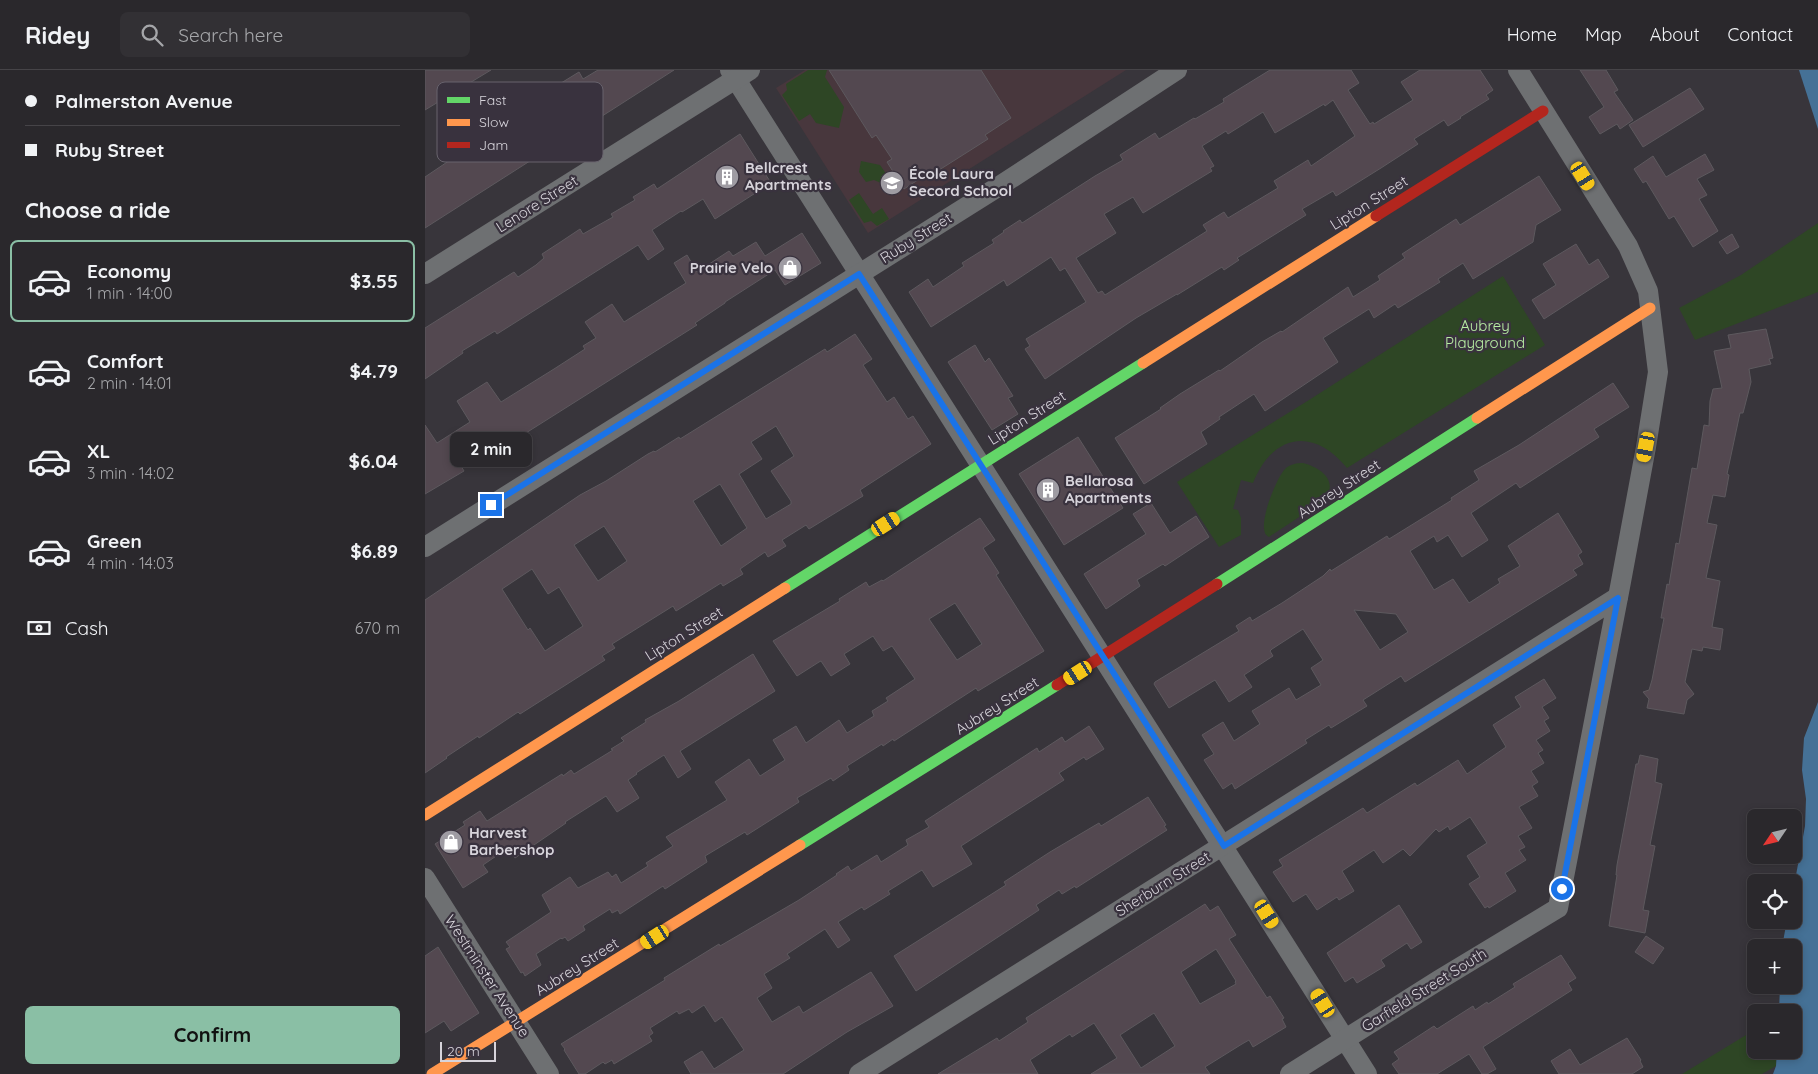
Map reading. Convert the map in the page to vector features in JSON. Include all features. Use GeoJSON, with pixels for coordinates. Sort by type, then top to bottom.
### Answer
{"type":"FeatureCollection","features":[{"type":"Feature","properties":{"kind":"street","name":"Ruby Street"},"geometry":{"type":"LineString","coordinates":[[425,547],[859,274],[1177,70]]}},
{"type":"Feature","properties":{"kind":"street"},"geometry":{"type":"LineString","coordinates":[[1518,70],[1627,246],[1648,291],[1658,372],[1618,598]]}},
{"type":"Feature","properties":{"kind":"street"},"geometry":{"type":"LineString","coordinates":[[739,73],[859,274],[1224,846],[1367,1074]]}},
{"type":"Feature","properties":{"kind":"street","name":"Lenore Street"},"geometry":{"type":"LineString","coordinates":[[603,160],[739,73]]}},
{"type":"Feature","properties":{"kind":"street","name":"Lipton Street"},"geometry":{"type":"LineString","coordinates":[[425,815],[1543,111]]}},
{"type":"Feature","properties":{"kind":"street","name":"Lenore Street"},"geometry":{"type":"LineString","coordinates":[[425,274],[600,162]]}},
{"type":"Feature","properties":{"kind":"street","name":"Aubrey Street"},"geometry":{"type":"LineString","coordinates":[[432,1074],[1103,657],[1650,308]]}},
{"type":"Feature","properties":{"kind":"street","name":"Sherburn Street"},"geometry":{"type":"LineString","coordinates":[[859,1074],[1618,598]]}},
{"type":"Feature","properties":{"kind":"street","name":"Garfield Street South"},"geometry":{"type":"LineString","coordinates":[[1290,1074],[1558,908],[1618,598]]}},
{"type":"Feature","properties":{"kind":"street","name":"Westminster Avenue"},"geometry":{"type":"LineString","coordinates":[[425,878],[549,1074]]}},
{"type":"Feature","properties":{"kind":"shaded area","name":"École Laura Secord School"},"geometry":{"type":"Polygon","coordinates":[[[805,70],[1126,70],[868,233],[776,88],[805,70]]]}},
{"type":"Feature","properties":{"kind":"green space"},"geometry":{"type":"Polygon","coordinates":[[[808,70],[827,70],[825,77],[844,107],[839,128],[816,123],[810,114],[799,121],[782,95],[787,90],[786,84],[808,70]]]}},
{"type":"Feature","properties":{"kind":"green space"},"geometry":{"type":"Polygon","coordinates":[[[861,161],[880,165],[889,178],[881,183],[874,180],[866,182],[859,172],[861,161]]]}},
{"type":"Feature","properties":{"kind":"green space"},"geometry":{"type":"Polygon","coordinates":[[[859,193],[873,214],[882,208],[889,219],[877,226],[871,221],[864,223],[849,200],[859,193]]]}},
{"type":"Feature","properties":{"kind":"green space"},"geometry":{"type":"Polygon","coordinates":[[[1818,223],[1818,292],[1695,340],[1679,308],[1741,275],[1818,223]]]}},
{"type":"Feature","properties":{"kind":"green space","name":"Aubrey Playground"},"geometry":{"type":"Polygon","coordinates":[[[1503,276],[1545,345],[1347,468],[1334,455],[1321,446],[1295,441],[1283,445],[1271,454],[1261,466],[1253,483],[1241,480],[1233,509],[1238,510],[1241,518],[1241,535],[1219,547],[1177,482],[1503,276]]]}},
{"type":"Feature","properties":{"kind":"green space"},"geometry":{"type":"Polygon","coordinates":[[[1303,463],[1316,468],[1326,476],[1329,481],[1329,493],[1325,500],[1269,537],[1265,533],[1264,526],[1272,493],[1281,474],[1287,467],[1303,463]]]}},
{"type":"Feature","properties":{"kind":"green space"},"geometry":{"type":"Polygon","coordinates":[[[1747,1034],[1747,1059],[1776,1059],[1776,1066],[1762,1074],[1682,1074],[1747,1034]]]}},
{"type":"Feature","properties":{"kind":"water"},"geometry":{"type":"Polygon","coordinates":[[[1799,70],[1818,70],[1818,129],[1799,70]]]}},
{"type":"Feature","properties":{"kind":"water"},"geometry":{"type":"Polygon","coordinates":[[[1818,702],[1818,1074],[1773,1074],[1776,1059],[1802,1059],[1802,1004],[1779,1004],[1780,994],[1802,994],[1802,939],[1783,939],[1785,929],[1802,929],[1802,874],[1796,874],[1798,864],[1803,864],[1806,799],[1802,770],[1804,738],[1818,702]]]}},
{"type":"Feature","properties":{"kind":"building"},"geometry":{"type":"Polygon","coordinates":[[[425,70],[491,70],[471,82],[437,82],[437,103],[425,110],[425,70]]]}},
{"type":"Feature","properties":{"kind":"building"},"geometry":{"type":"Polygon","coordinates":[[[598,70],[674,70],[603,115],[603,82],[563,82],[579,72],[583,79],[598,70]]]}},
{"type":"Feature","properties":{"kind":"building"},"geometry":{"type":"Polygon","coordinates":[[[829,70],[981,70],[1011,118],[985,135],[988,139],[925,179],[924,176],[904,189],[887,162],[892,159],[876,135],[872,138],[829,70]]]}},
{"type":"Feature","properties":{"kind":"building"},"geometry":{"type":"Polygon","coordinates":[[[1270,70],[1351,70],[1359,83],[1348,90],[1370,124],[1373,122],[1374,124],[1413,100],[1401,82],[1420,70],[1480,70],[1493,90],[1486,95],[1489,99],[1461,118],[1448,126],[1444,120],[1414,139],[1418,144],[1381,168],[1336,196],[1333,191],[1302,209],[1306,215],[1237,258],[1239,260],[1224,270],[1222,267],[1136,318],[1045,379],[1025,349],[1030,346],[1026,339],[1086,302],[1065,268],[1060,271],[1051,257],[1007,286],[1004,280],[931,327],[909,292],[928,279],[933,287],[964,266],[962,263],[994,243],[992,240],[1003,231],[1020,220],[1022,223],[1123,160],[1120,155],[1155,133],[1159,139],[1224,102],[1223,99],[1270,70]],[[1333,100],[1275,133],[1263,112],[1228,134],[1226,131],[1202,146],[1214,166],[1210,168],[1212,171],[1143,213],[1133,197],[1104,214],[1116,233],[1076,258],[1098,293],[1102,291],[1105,295],[1207,231],[1203,225],[1224,212],[1228,218],[1278,188],[1274,181],[1308,160],[1311,166],[1355,136],[1333,100]]]}},
{"type":"Feature","properties":{"kind":"building"},"geometry":{"type":"Polygon","coordinates":[[[1580,70],[1606,70],[1618,90],[1614,92],[1633,120],[1620,129],[1617,124],[1600,134],[1589,117],[1604,107],[1580,70]]]}},
{"type":"Feature","properties":{"kind":"building"},"geometry":{"type":"Polygon","coordinates":[[[1690,88],[1704,109],[1643,147],[1629,125],[1690,88]]]}},
{"type":"Feature","properties":{"kind":"building"},"geometry":{"type":"Polygon","coordinates":[[[740,134],[771,183],[715,219],[703,199],[681,211],[652,230],[664,249],[648,260],[638,245],[497,334],[495,331],[462,351],[463,353],[425,379],[425,328],[514,272],[518,277],[544,258],[542,254],[580,229],[583,234],[613,217],[611,214],[635,200],[633,197],[654,184],[657,189],[740,134]]]}},
{"type":"Feature","properties":{"kind":"building"},"geometry":{"type":"Polygon","coordinates":[[[1705,154],[1714,170],[1697,179],[1707,195],[1699,199],[1718,231],[1693,247],[1674,216],[1669,219],[1646,181],[1643,183],[1634,169],[1653,156],[1666,177],[1705,154]]]}},
{"type":"Feature","properties":{"kind":"building"},"geometry":{"type":"Polygon","coordinates":[[[447,162],[528,162],[425,228],[425,177],[447,162]]]}},
{"type":"Feature","properties":{"kind":"building"},"geometry":{"type":"Polygon","coordinates":[[[1539,176],[1561,210],[1536,225],[1533,242],[1473,279],[1463,263],[1438,279],[1440,282],[1398,308],[1395,304],[1374,318],[1369,309],[1323,338],[1338,362],[1265,411],[1254,394],[1219,417],[1220,419],[1201,432],[1207,444],[1144,484],[1115,438],[1161,409],[1180,394],[1220,371],[1262,342],[1282,332],[1348,287],[1353,297],[1380,280],[1378,276],[1405,258],[1402,254],[1456,219],[1460,225],[1539,176]]]}},
{"type":"Feature","properties":{"kind":"building"},"geometry":{"type":"Polygon","coordinates":[[[802,233],[821,263],[785,285],[775,270],[695,323],[697,325],[491,455],[488,449],[461,466],[464,471],[425,494],[425,425],[437,443],[470,422],[457,401],[487,382],[501,402],[554,369],[585,349],[583,346],[596,338],[585,322],[612,304],[624,322],[686,283],[674,263],[687,255],[697,272],[729,251],[733,256],[756,242],[765,256],[802,233]]]}},
{"type":"Feature","properties":{"kind":"building"},"geometry":{"type":"Polygon","coordinates":[[[1732,234],[1739,247],[1727,254],[1719,242],[1732,234]]]}},
{"type":"Feature","properties":{"kind":"building"},"geometry":{"type":"Polygon","coordinates":[[[1576,244],[1589,265],[1598,259],[1609,277],[1544,319],[1532,300],[1556,285],[1543,264],[1576,244]]]}},
{"type":"Feature","properties":{"kind":"building"},"geometry":{"type":"Polygon","coordinates":[[[1766,329],[1773,358],[1769,359],[1771,364],[1749,369],[1751,382],[1743,413],[1740,413],[1727,474],[1729,475],[1725,497],[1713,495],[1707,523],[1717,525],[1706,578],[1720,581],[1712,627],[1723,629],[1720,650],[1703,647],[1702,651],[1692,649],[1685,682],[1694,694],[1687,700],[1684,714],[1647,708],[1649,699],[1643,692],[1649,690],[1652,680],[1664,618],[1661,618],[1667,584],[1669,585],[1676,543],[1679,544],[1692,468],[1697,469],[1704,425],[1709,426],[1710,401],[1713,389],[1722,388],[1714,351],[1731,348],[1728,335],[1766,329]]]}},
{"type":"Feature","properties":{"kind":"building"},"geometry":{"type":"Polygon","coordinates":[[[855,334],[872,359],[863,365],[887,402],[894,397],[908,419],[913,416],[931,444],[860,490],[863,496],[809,529],[806,525],[782,540],[786,546],[768,557],[765,552],[740,569],[743,574],[723,586],[721,583],[676,611],[673,606],[612,644],[615,648],[602,656],[605,660],[520,714],[518,712],[479,738],[478,736],[425,773],[425,600],[580,495],[648,454],[655,452],[679,437],[680,439],[825,349],[827,352],[855,334]],[[776,426],[751,442],[762,459],[739,474],[766,519],[791,504],[791,501],[771,471],[794,456],[776,426]],[[720,484],[693,501],[721,546],[747,528],[720,484]],[[604,526],[574,545],[598,581],[627,561],[604,526]],[[532,569],[502,589],[528,630],[530,628],[545,651],[583,626],[559,587],[548,594],[532,569]]]}},
{"type":"Feature","properties":{"kind":"building"},"geometry":{"type":"Polygon","coordinates":[[[975,345],[985,362],[989,358],[1013,396],[1008,398],[1018,414],[992,430],[948,362],[975,345]]]}},
{"type":"Feature","properties":{"kind":"building"},"geometry":{"type":"Polygon","coordinates":[[[1613,383],[1629,407],[1594,429],[1599,437],[1520,488],[1516,483],[1471,513],[1488,540],[1462,557],[1448,535],[1437,542],[1434,536],[1410,551],[1434,590],[1453,579],[1469,603],[1500,583],[1498,579],[1520,566],[1508,546],[1558,513],[1582,552],[1578,555],[1583,564],[1573,570],[1577,575],[1405,682],[1401,676],[1363,700],[1367,706],[1331,728],[1329,725],[1305,740],[1307,743],[1235,789],[1232,783],[1223,789],[1204,760],[1214,754],[1202,735],[1223,722],[1234,741],[1260,724],[1252,711],[1289,688],[1296,700],[1321,685],[1311,668],[1323,660],[1303,629],[1272,649],[1270,651],[1273,656],[1244,675],[1252,687],[1229,702],[1215,680],[1169,708],[1154,684],[1155,682],[1239,631],[1236,626],[1250,617],[1252,621],[1323,576],[1330,569],[1331,571],[1387,536],[1389,539],[1452,500],[1451,498],[1479,480],[1474,471],[1519,445],[1613,383]],[[1354,610],[1380,650],[1408,632],[1396,614],[1354,610]]]}},
{"type":"Feature","properties":{"kind":"building","name":"Bellarosa Apartments"},"geometry":{"type":"Polygon","coordinates":[[[1078,437],[1123,508],[1064,545],[1019,474],[1078,437]]]}},
{"type":"Feature","properties":{"kind":"building"},"geometry":{"type":"Polygon","coordinates":[[[1151,503],[1170,533],[1196,516],[1209,537],[1165,566],[1163,564],[1137,580],[1140,586],[1106,609],[1084,574],[1146,534],[1133,514],[1151,503]]]}},
{"type":"Feature","properties":{"kind":"building"},"geometry":{"type":"Polygon","coordinates":[[[980,518],[995,540],[983,548],[999,573],[996,575],[1044,651],[978,691],[976,688],[894,741],[893,739],[883,746],[882,744],[847,766],[849,770],[833,781],[831,778],[797,798],[799,802],[747,835],[745,832],[705,856],[707,862],[665,889],[663,886],[620,914],[618,910],[612,913],[610,909],[583,926],[585,930],[568,941],[565,937],[561,938],[536,954],[541,965],[525,976],[523,972],[521,973],[506,949],[510,947],[506,942],[551,912],[542,895],[570,877],[578,888],[608,872],[612,877],[616,874],[621,883],[648,866],[646,863],[673,846],[666,837],[727,800],[715,782],[749,759],[760,776],[785,760],[773,740],[796,726],[806,743],[839,720],[847,733],[874,716],[872,711],[888,701],[886,698],[915,679],[892,646],[883,651],[873,636],[844,654],[850,664],[831,676],[821,661],[797,676],[773,641],[840,601],[839,599],[866,582],[869,587],[883,581],[980,518]],[[955,603],[929,619],[957,660],[982,644],[955,603]]]}},
{"type":"Feature","properties":{"kind":"building"},"geometry":{"type":"Polygon","coordinates":[[[753,654],[775,691],[680,751],[691,769],[678,778],[664,755],[628,780],[639,798],[617,812],[606,796],[565,822],[515,858],[508,848],[483,865],[488,872],[463,888],[435,844],[465,825],[463,822],[480,811],[487,821],[562,774],[563,776],[571,770],[574,774],[613,750],[611,749],[624,741],[621,738],[646,722],[645,720],[679,701],[753,654]]]}},
{"type":"Feature","properties":{"kind":"building"},"geometry":{"type":"Polygon","coordinates":[[[1544,679],[1556,698],[1542,707],[1549,718],[1544,721],[1550,731],[1536,740],[1543,750],[1538,753],[1544,763],[1531,771],[1538,782],[1532,786],[1538,796],[1519,807],[1532,828],[1518,836],[1525,847],[1519,850],[1526,860],[1505,873],[1516,891],[1489,908],[1488,906],[1485,908],[1469,884],[1480,877],[1467,856],[1487,843],[1470,817],[1450,830],[1448,826],[1439,832],[1436,829],[1410,856],[1403,849],[1383,863],[1374,850],[1342,871],[1354,891],[1339,900],[1337,897],[1317,910],[1306,894],[1293,902],[1273,872],[1283,866],[1279,860],[1363,808],[1367,813],[1415,783],[1417,786],[1458,760],[1467,774],[1506,747],[1493,725],[1521,707],[1515,697],[1544,679]]]}},
{"type":"Feature","properties":{"kind":"building"},"geometry":{"type":"Polygon","coordinates":[[[1089,726],[1104,749],[1086,760],[1084,757],[1059,773],[1064,780],[961,846],[972,864],[933,887],[922,870],[888,891],[890,894],[864,910],[862,907],[838,922],[850,940],[838,948],[825,929],[787,954],[790,958],[764,974],[772,988],[757,998],[772,1022],[799,1006],[803,1013],[871,972],[893,1006],[847,1032],[783,1074],[691,1074],[684,1062],[702,1051],[714,1069],[744,1050],[722,1017],[715,1022],[704,1005],[692,1013],[689,1009],[679,1014],[677,1011],[650,1028],[653,1033],[649,1036],[652,1041],[614,1064],[612,1060],[605,1064],[603,1062],[585,1074],[579,1074],[561,1044],[665,980],[664,978],[719,944],[720,946],[799,900],[848,866],[851,871],[877,855],[881,862],[908,845],[906,840],[929,827],[925,821],[1037,748],[1039,752],[1062,737],[1065,742],[1089,726]]]}},
{"type":"Feature","properties":{"kind":"building"},"geometry":{"type":"Polygon","coordinates":[[[1640,755],[1658,759],[1655,782],[1662,784],[1650,845],[1655,846],[1643,910],[1649,911],[1645,933],[1609,926],[1617,865],[1636,764],[1638,764],[1640,755]]]}},
{"type":"Feature","properties":{"kind":"building"},"geometry":{"type":"Polygon","coordinates":[[[1148,797],[1166,825],[1164,826],[1167,830],[1076,888],[1075,886],[1062,894],[1059,890],[1036,905],[1039,910],[916,991],[894,956],[1006,885],[1004,882],[1050,852],[1099,823],[1101,826],[1148,797]]]}},
{"type":"Feature","properties":{"kind":"building"},"geometry":{"type":"Polygon","coordinates":[[[1205,904],[1210,911],[1218,906],[1236,935],[1229,939],[1267,998],[1270,996],[1284,1018],[1282,1019],[1286,1027],[1253,1047],[1249,1040],[1242,1044],[1205,1067],[1210,1074],[1091,1074],[1117,1058],[1094,1023],[1072,1037],[1070,1034],[1030,1060],[1038,1074],[938,1074],[997,1038],[999,1041],[1028,1022],[1026,1018],[1205,904]],[[1216,949],[1181,972],[1200,1004],[1236,984],[1216,949]],[[1154,1013],[1120,1035],[1141,1068],[1175,1046],[1154,1013]]]}},
{"type":"Feature","properties":{"kind":"building"},"geometry":{"type":"Polygon","coordinates":[[[1399,905],[1422,942],[1411,949],[1407,943],[1381,960],[1385,966],[1357,983],[1353,977],[1345,982],[1327,953],[1399,905]]]}},
{"type":"Feature","properties":{"kind":"building"},"geometry":{"type":"Polygon","coordinates":[[[1646,936],[1664,948],[1653,964],[1635,952],[1646,936]]]}},
{"type":"Feature","properties":{"kind":"building"},"geometry":{"type":"Polygon","coordinates":[[[438,947],[479,1013],[451,1031],[444,1021],[425,1033],[425,956],[438,947]]]}},
{"type":"Feature","properties":{"kind":"building"},"geometry":{"type":"Polygon","coordinates":[[[1561,955],[1576,978],[1568,983],[1572,990],[1483,1047],[1496,1069],[1487,1074],[1482,1074],[1469,1054],[1437,1074],[1399,1074],[1392,1064],[1399,1059],[1394,1052],[1434,1026],[1437,1029],[1473,1006],[1475,1010],[1487,1002],[1488,1004],[1515,987],[1513,984],[1561,955]]]}},
{"type":"Feature","properties":{"kind":"building"},"geometry":{"type":"Polygon","coordinates":[[[1627,1038],[1641,1060],[1643,1067],[1632,1074],[1559,1074],[1551,1061],[1570,1049],[1580,1065],[1627,1038]]]}},
{"type":"Feature","properties":{"kind":"traffic: fast"},"geometry":{"type":"LineString","coordinates":[[785,588],[1143,363]]}},
{"type":"Feature","properties":{"kind":"traffic: fast"},"geometry":{"type":"LineString","coordinates":[[1217,584],[1477,418]]}},
{"type":"Feature","properties":{"kind":"traffic: fast"},"geometry":{"type":"LineString","coordinates":[[800,845],[1057,685]]}},
{"type":"Feature","properties":{"kind":"traffic: slow"},"geometry":{"type":"LineString","coordinates":[[1143,363],[1376,216]]}},
{"type":"Feature","properties":{"kind":"traffic: slow"},"geometry":{"type":"LineString","coordinates":[[1477,418],[1650,308]]}},
{"type":"Feature","properties":{"kind":"traffic: slow"},"geometry":{"type":"LineString","coordinates":[[425,815],[785,588]]}},
{"type":"Feature","properties":{"kind":"traffic: slow"},"geometry":{"type":"LineString","coordinates":[[432,1074],[800,845]]}},
{"type":"Feature","properties":{"kind":"traffic: jam"},"geometry":{"type":"LineString","coordinates":[[1376,216],[1543,111]]}},
{"type":"Feature","properties":{"kind":"traffic: jam"},"geometry":{"type":"LineString","coordinates":[[1057,685],[1217,584]]}},
{"type":"Feature","properties":{"kind":"place","name":"Bellcrest Apartments"},"geometry":{"type":"Point","coordinates":[727,177]}},
{"type":"Feature","properties":{"kind":"place","name":"École Laura Secord School"},"geometry":{"type":"Point","coordinates":[892,183]}},
{"type":"Feature","properties":{"kind":"place","name":"Prairie Velo"},"geometry":{"type":"Point","coordinates":[790,268]}},
{"type":"Feature","properties":{"kind":"place","name":"Bellarosa Apartments"},"geometry":{"type":"Point","coordinates":[1048,490]}},
{"type":"Feature","properties":{"kind":"place","name":"Harvest Barbershop"},"geometry":{"type":"Point","coordinates":[451,842]}},
{"type":"Feature","properties":{"kind":"route"},"geometry":{"type":"LineString","coordinates":[[491,505],[859,274],[1224,846],[1618,598],[1562,889]]}}]}
